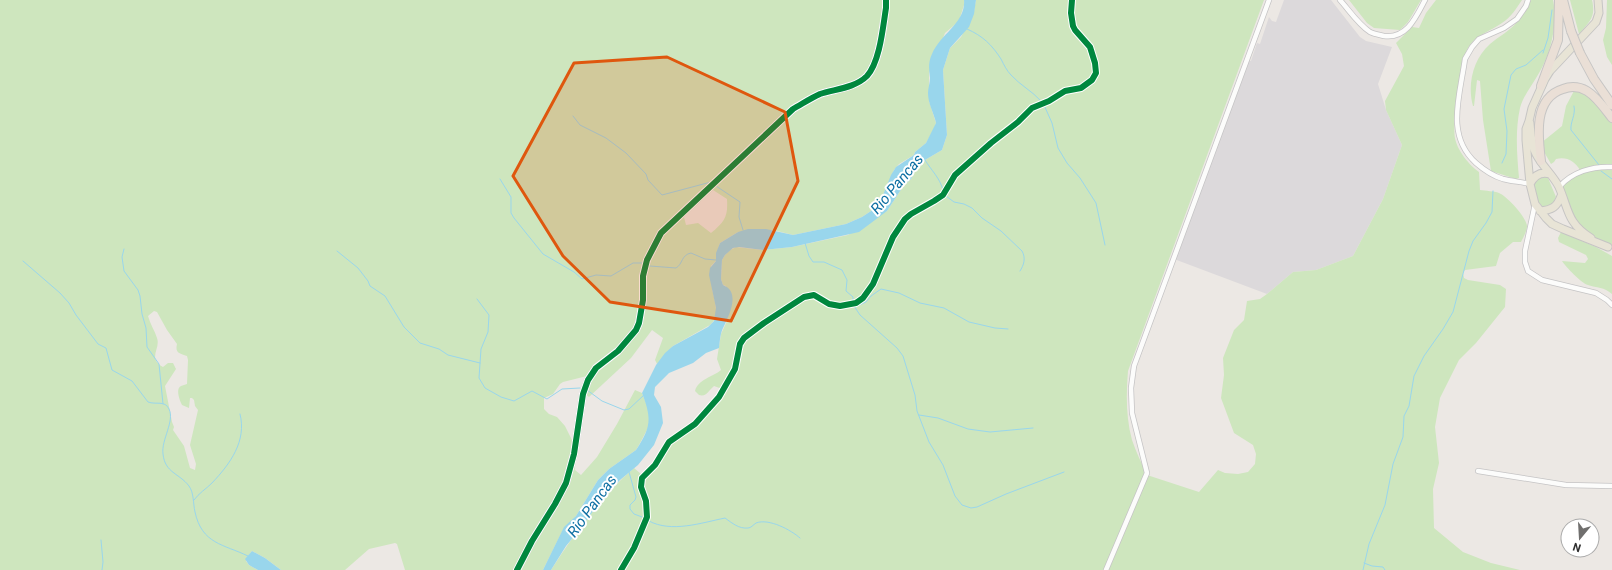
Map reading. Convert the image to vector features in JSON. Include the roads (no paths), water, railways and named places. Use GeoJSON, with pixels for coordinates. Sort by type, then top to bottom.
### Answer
{"type":"FeatureCollection","features":[{"type":"Feature","properties":{"kind":"highway"},"geometry":{"type":"LineString","coordinates":[[1541,86],[1558,40],[1559,0]]}},
{"type":"Feature","properties":{"kind":"highway"},"geometry":{"type":"LineString","coordinates":[[1563,0],[1571,31],[1580,53],[1594,79],[1612,105]]}},
{"type":"Feature","properties":{"kind":"highway"},"geometry":{"type":"LineString","coordinates":[[1541,161],[1538,142],[1540,120],[1546,101],[1555,92],[1568,88],[1580,88],[1593,95],[1612,118]]}},
{"type":"Feature","properties":{"kind":"main road"},"geometry":{"type":"LineString","coordinates":[[1598,0],[1599,13],[1596,22],[1550,71],[1541,86],[1532,108],[1530,121],[1533,147],[1559,188],[1572,221],[1586,234],[1610,249]]}},
{"type":"Feature","properties":{"kind":"main road"},"geometry":{"type":"LineString","coordinates":[[1530,121],[1526,129],[1529,181],[1535,204],[1552,224],[1610,249]]}},
{"type":"Feature","properties":{"kind":"main road"},"geometry":{"type":"LineString","coordinates":[[1529,181],[1536,175],[1543,173],[1550,174]]}},
{"type":"Feature","properties":{"kind":"main road"},"geometry":{"type":"LineString","coordinates":[[1540,211],[1553,208],[1558,204],[1561,196]]}},
{"type":"Feature","properties":{"kind":"street"},"geometry":{"type":"LineString","coordinates":[[517,570],[532,541],[556,504],[566,483],[570,470],[580,408],[588,380],[596,368],[618,351],[636,330],[639,323],[641,315],[642,283],[645,268],[652,249],[661,233],[794,109],[820,94],[842,88],[859,81],[866,76],[877,54],[886,8],[886,0]]}},
{"type":"Feature","properties":{"kind":"street"},"geometry":{"type":"LineString","coordinates":[[620,570],[634,548],[647,517],[646,501],[641,487],[642,478],[655,465],[669,442],[695,424],[720,396],[734,368],[740,344],[744,338],[804,297],[810,295],[817,296],[829,304],[840,306],[856,303],[863,298],[873,284],[893,236],[905,219],[943,195],[955,176],[991,142],[1018,122],[1032,108],[1049,101],[1066,91],[1081,88],[1092,80],[1096,73],[1095,63],[1090,47],[1073,26],[1071,12],[1072,0]]}},
{"type":"Feature","properties":{"kind":"street"},"geometry":{"type":"LineString","coordinates":[[1106,570],[1147,473],[1132,413],[1131,388],[1134,366],[1269,0]]}},
{"type":"Feature","properties":{"kind":"street"},"geometry":{"type":"LineString","coordinates":[[1340,0],[1370,32],[1389,37],[1405,31],[1409,27],[1425,0]]}},
{"type":"Feature","properties":{"kind":"street"},"geometry":{"type":"LineString","coordinates":[[1528,0],[1522,12],[1511,24],[1479,40],[1468,53],[1465,59],[1458,110],[1458,133],[1462,146],[1481,168],[1503,179],[1520,182],[1529,181]]}},
{"type":"Feature","properties":{"kind":"street"},"geometry":{"type":"LineString","coordinates":[[1559,188],[1568,178],[1581,171],[1612,167]]}},
{"type":"Feature","properties":{"kind":"street"},"geometry":{"type":"LineString","coordinates":[[1535,204],[1532,224],[1525,251],[1525,262],[1528,271],[1542,280],[1596,293],[1612,305]]}},
{"type":"Feature","properties":{"kind":"street"},"geometry":{"type":"LineString","coordinates":[[1532,224],[1540,211]]}},
{"type":"Feature","properties":{"kind":"street"},"geometry":{"type":"LineString","coordinates":[[1478,472],[1566,485],[1612,486]]}},
{"type":"Feature","properties":{"kind":"water","name":"Rio Pancas"},"geometry":{"type":"Polygon","coordinates":[[[964,0],[976,0],[974,14],[969,27],[950,48],[943,70],[947,135],[942,150],[918,164],[911,179],[904,185],[887,211],[859,232],[792,247],[763,250],[739,247],[733,248],[725,255],[722,260],[721,279],[723,285],[728,288],[733,298],[731,310],[720,337],[719,348],[706,353],[693,363],[669,373],[655,387],[654,395],[661,407],[663,423],[654,445],[638,465],[620,480],[599,503],[566,546],[551,570],[543,570],[564,527],[576,516],[598,480],[609,469],[636,450],[645,435],[648,416],[642,393],[656,365],[665,353],[673,346],[708,327],[714,321],[716,308],[709,275],[710,268],[716,261],[716,253],[720,243],[738,232],[748,229],[766,229],[793,235],[846,224],[862,217],[871,211],[883,195],[896,167],[914,155],[915,152],[926,143],[936,123],[928,97],[930,60],[936,47],[961,15],[964,8],[964,0]]]}},
{"type":"Feature","properties":{"kind":"water"},"geometry":{"type":"Polygon","coordinates":[[[252,551],[265,558],[281,570],[258,570],[249,565],[245,559],[252,551]]]}},
{"type":"Feature","properties":{"kind":"waterway"},"geometry":{"type":"LineString","coordinates":[[1543,53],[1548,38],[1552,10]]}},
{"type":"Feature","properties":{"kind":"waterway"},"geometry":{"type":"LineString","coordinates":[[967,29],[987,41],[1018,82],[1041,101]]}},
{"type":"Feature","properties":{"kind":"waterway"},"geometry":{"type":"LineString","coordinates":[[1502,163],[1506,154],[1507,131],[1504,109],[1511,75],[1516,69],[1526,65],[1543,50]]}},
{"type":"Feature","properties":{"kind":"waterway"},"geometry":{"type":"LineString","coordinates":[[1044,105],[1052,123],[1058,148],[1096,203],[1105,245]]}},
{"type":"Feature","properties":{"kind":"waterway"},"geometry":{"type":"LineString","coordinates":[[1574,106],[1571,130],[1599,165]]}},
{"type":"Feature","properties":{"kind":"waterway"},"geometry":{"type":"LineString","coordinates":[[573,116],[580,125],[606,138],[626,153],[646,174],[648,180],[662,195],[711,182]]}},
{"type":"Feature","properties":{"kind":"waterway","name":"Rio Pancas"},"geometry":{"type":"LineString","coordinates":[[925,160],[938,178],[943,190]]}},
{"type":"Feature","properties":{"kind":"waterway"},"geometry":{"type":"LineString","coordinates":[[1601,171],[1612,179]]}},
{"type":"Feature","properties":{"kind":"waterway"},"geometry":{"type":"LineString","coordinates":[[500,179],[511,197],[511,213],[543,254],[574,272],[582,279],[596,275],[611,276],[633,263],[642,263]]}},
{"type":"Feature","properties":{"kind":"waterway"},"geometry":{"type":"LineString","coordinates":[[716,186],[740,202],[739,217],[743,230]]}},
{"type":"Feature","properties":{"kind":"waterway"},"geometry":{"type":"LineString","coordinates":[[1363,570],[1369,544],[1385,505],[1393,464],[1403,437],[1404,416],[1409,406],[1414,376],[1424,356],[1453,312],[1469,251],[1473,241],[1492,212],[1493,191]]}},
{"type":"Feature","properties":{"kind":"waterway"},"geometry":{"type":"LineString","coordinates":[[946,196],[954,202],[964,204],[972,208],[982,218],[1001,231],[1022,251],[1024,261],[1020,271]]}},
{"type":"Feature","properties":{"kind":"waterway"},"geometry":{"type":"LineString","coordinates":[[805,243],[809,256],[813,262],[824,262],[842,270],[847,280],[846,291],[853,297],[853,301]]}},
{"type":"Feature","properties":{"kind":"waterway"},"geometry":{"type":"LineString","coordinates":[[124,249],[122,257],[124,271],[138,290],[140,296],[142,314],[146,328],[147,347],[159,364],[163,404]]}},
{"type":"Feature","properties":{"kind":"waterway"},"geometry":{"type":"LineString","coordinates":[[337,251],[358,268],[370,286],[385,296],[404,327],[420,343],[439,349],[448,355],[480,363]]}},
{"type":"Feature","properties":{"kind":"waterway"},"geometry":{"type":"LineString","coordinates":[[650,266],[676,268],[685,256],[691,253],[705,259],[716,260]]}},
{"type":"Feature","properties":{"kind":"waterway"},"geometry":{"type":"LineString","coordinates":[[23,261],[60,293],[69,303],[76,315],[98,344],[106,348],[112,370],[132,381],[148,402],[167,406],[169,409],[170,419],[163,449],[166,465],[191,489],[198,523],[208,537],[215,542],[248,556]]}},
{"type":"Feature","properties":{"kind":"waterway"},"geometry":{"type":"LineString","coordinates":[[855,307],[866,302],[871,296],[881,289],[899,293],[920,303],[944,308],[969,322],[995,328],[1008,329]]}},
{"type":"Feature","properties":{"kind":"waterway"},"geometry":{"type":"LineString","coordinates":[[477,299],[489,315],[488,332],[481,349],[479,378],[485,388],[501,397],[514,401],[532,391],[547,399],[562,389],[580,388]]}},
{"type":"Feature","properties":{"kind":"waterway"},"geometry":{"type":"LineString","coordinates":[[854,306],[860,315],[897,348],[903,356],[915,395],[917,411],[929,442],[943,465],[955,496],[962,505],[971,508],[977,507],[1006,494],[1064,472]]}},
{"type":"Feature","properties":{"kind":"waterway"},"geometry":{"type":"LineString","coordinates":[[587,390],[602,401],[624,410],[629,409],[644,395]]}},
{"type":"Feature","properties":{"kind":"waterway"},"geometry":{"type":"LineString","coordinates":[[194,500],[219,476],[231,460],[239,443],[241,434],[242,424],[240,414]]}},
{"type":"Feature","properties":{"kind":"waterway"},"geometry":{"type":"LineString","coordinates":[[919,415],[938,418],[968,429],[990,432],[1033,428]]}},
{"type":"Feature","properties":{"kind":"waterway"},"geometry":{"type":"LineString","coordinates":[[629,472],[636,497],[630,505],[630,509],[634,514],[642,517]]}},
{"type":"Feature","properties":{"kind":"waterway"},"geometry":{"type":"LineString","coordinates":[[649,521],[658,525],[676,527],[725,518],[742,528],[750,528],[756,523],[767,522],[786,528],[800,538]]}},
{"type":"Feature","properties":{"kind":"waterway"},"geometry":{"type":"LineString","coordinates":[[101,540],[103,562],[102,570]]}},
{"type":"Feature","properties":{"kind":"waterway"},"geometry":{"type":"LineString","coordinates":[[1364,563],[1372,566],[1383,567],[1385,570]]}}]}
